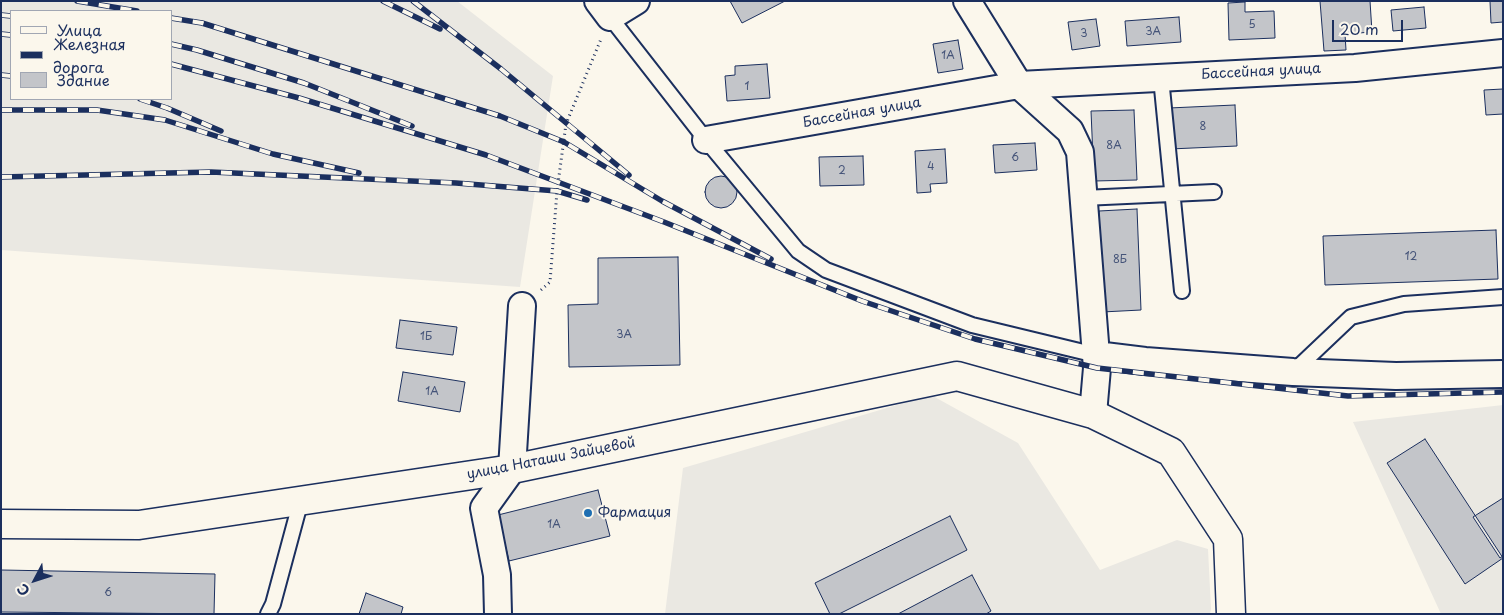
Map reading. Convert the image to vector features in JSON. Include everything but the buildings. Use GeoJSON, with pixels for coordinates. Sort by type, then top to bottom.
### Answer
{"type":"FeatureCollection","features":[{"type":"Feature","properties":{"kind":"street"},"geometry":{"type":"LineString","coordinates":[[604,9],[636,1]]}},
{"type":"Feature","properties":{"kind":"street"},"geometry":{"type":"LineString","coordinates":[[967,1],[1019,86],[1070,130],[1080,152],[1097,368],[1093,414]]}},
{"type":"Feature","properties":{"kind":"street","name":"Бассейная улица"},"geometry":{"type":"LineString","coordinates":[[706,140],[1019,86],[1355,68],[1503,53]]}},
{"type":"Feature","properties":{"kind":"street"},"geometry":{"type":"LineString","coordinates":[[498,614],[497,575],[484,508],[512,469],[522,306]]}},
{"type":"Feature","properties":{"kind":"street"},"geometry":{"type":"LineString","coordinates":[[1096,355],[1145,361],[1293,372],[1396,376],[1503,374]]}},
{"type":"Feature","properties":{"kind":"street","name":"улица Наташи Зайцевой"},"geometry":{"type":"LineString","coordinates":[[1,524],[139,525],[512,469],[957,376],[1093,414],[1171,452],[1228,538],[1231,614]]}},
{"type":"Feature","properties":{"kind":"lane"},"geometry":{"type":"LineString","coordinates":[[604,9],[706,140],[798,252],[826,270],[972,325],[1096,355]]}},
{"type":"Feature","properties":{"kind":"lane"},"geometry":{"type":"LineString","coordinates":[[1162,78],[1182,291]]}},
{"type":"Feature","properties":{"kind":"lane"},"geometry":{"type":"LineString","coordinates":[[1083,198],[1214,192]]}},
{"type":"Feature","properties":{"kind":"lane"},"geometry":{"type":"LineString","coordinates":[[1293,372],[1350,317],[1404,304],[1503,297]]}},
{"type":"Feature","properties":{"kind":"lane"},"geometry":{"type":"LineString","coordinates":[[268,614],[273,604],[300,500]]}},
{"type":"Feature","properties":{"kind":"path"},"geometry":{"type":"LineString","coordinates":[[522,306],[550,282],[556,191],[566,124],[604,9]]}},
{"type":"Feature","properties":{"kind":"shaded area"},"geometry":{"type":"Polygon","coordinates":[[[1,1],[457,1],[553,76],[520,287],[1,250],[1,1]]]}},
{"type":"Feature","properties":{"kind":"shaded area"},"geometry":{"type":"Polygon","coordinates":[[[931,395],[1018,443],[1100,570],[1177,540],[1208,549],[1210,614],[665,614],[683,468],[931,395]]]}},
{"type":"Feature","properties":{"kind":"shaded area"},"geometry":{"type":"Polygon","coordinates":[[[1503,405],[1503,614],[1441,614],[1353,422],[1503,405]]]}},
{"type":"Feature","properties":{"kind":"railway"},"geometry":{"type":"LineString","coordinates":[[77,1],[131,10]]}},
{"type":"Feature","properties":{"kind":"railway"},"geometry":{"type":"LineString","coordinates":[[383,1],[440,29]]}},
{"type":"Feature","properties":{"kind":"railway"},"geometry":{"type":"LineString","coordinates":[[413,1],[501,69],[629,175]]}},
{"type":"Feature","properties":{"kind":"railway"},"geometry":{"type":"LineString","coordinates":[[1,15],[10,16]]}},
{"type":"Feature","properties":{"kind":"railway"},"geometry":{"type":"LineString","coordinates":[[172,18],[202,23],[500,116],[564,142],[662,201],[771,259]]}},
{"type":"Feature","properties":{"kind":"railway"},"geometry":{"type":"LineString","coordinates":[[1,34],[10,35]]}},
{"type":"Feature","properties":{"kind":"railway"},"geometry":{"type":"LineString","coordinates":[[172,44],[197,50],[304,83],[412,126]]}},
{"type":"Feature","properties":{"kind":"railway"},"geometry":{"type":"LineString","coordinates":[[172,64],[299,98],[486,155],[664,222],[862,301],[975,339],[1097,368],[1348,396],[1503,392]]}},
{"type":"Feature","properties":{"kind":"railway"},"geometry":{"type":"LineString","coordinates":[[1,75],[10,76]]}},
{"type":"Feature","properties":{"kind":"railway"},"geometry":{"type":"LineString","coordinates":[[143,100],[221,131]]}},
{"type":"Feature","properties":{"kind":"railway"},"geometry":{"type":"LineString","coordinates":[[1,110],[97,110],[165,120],[273,154],[359,173]]}},
{"type":"Feature","properties":{"kind":"railway"},"geometry":{"type":"LineString","coordinates":[[1,177],[211,172],[456,183],[557,191],[587,200]]}},
{"type":"Feature","properties":{"kind":"place","name":"Фармация"},"geometry":{"type":"Point","coordinates":[588,513]}}]}
